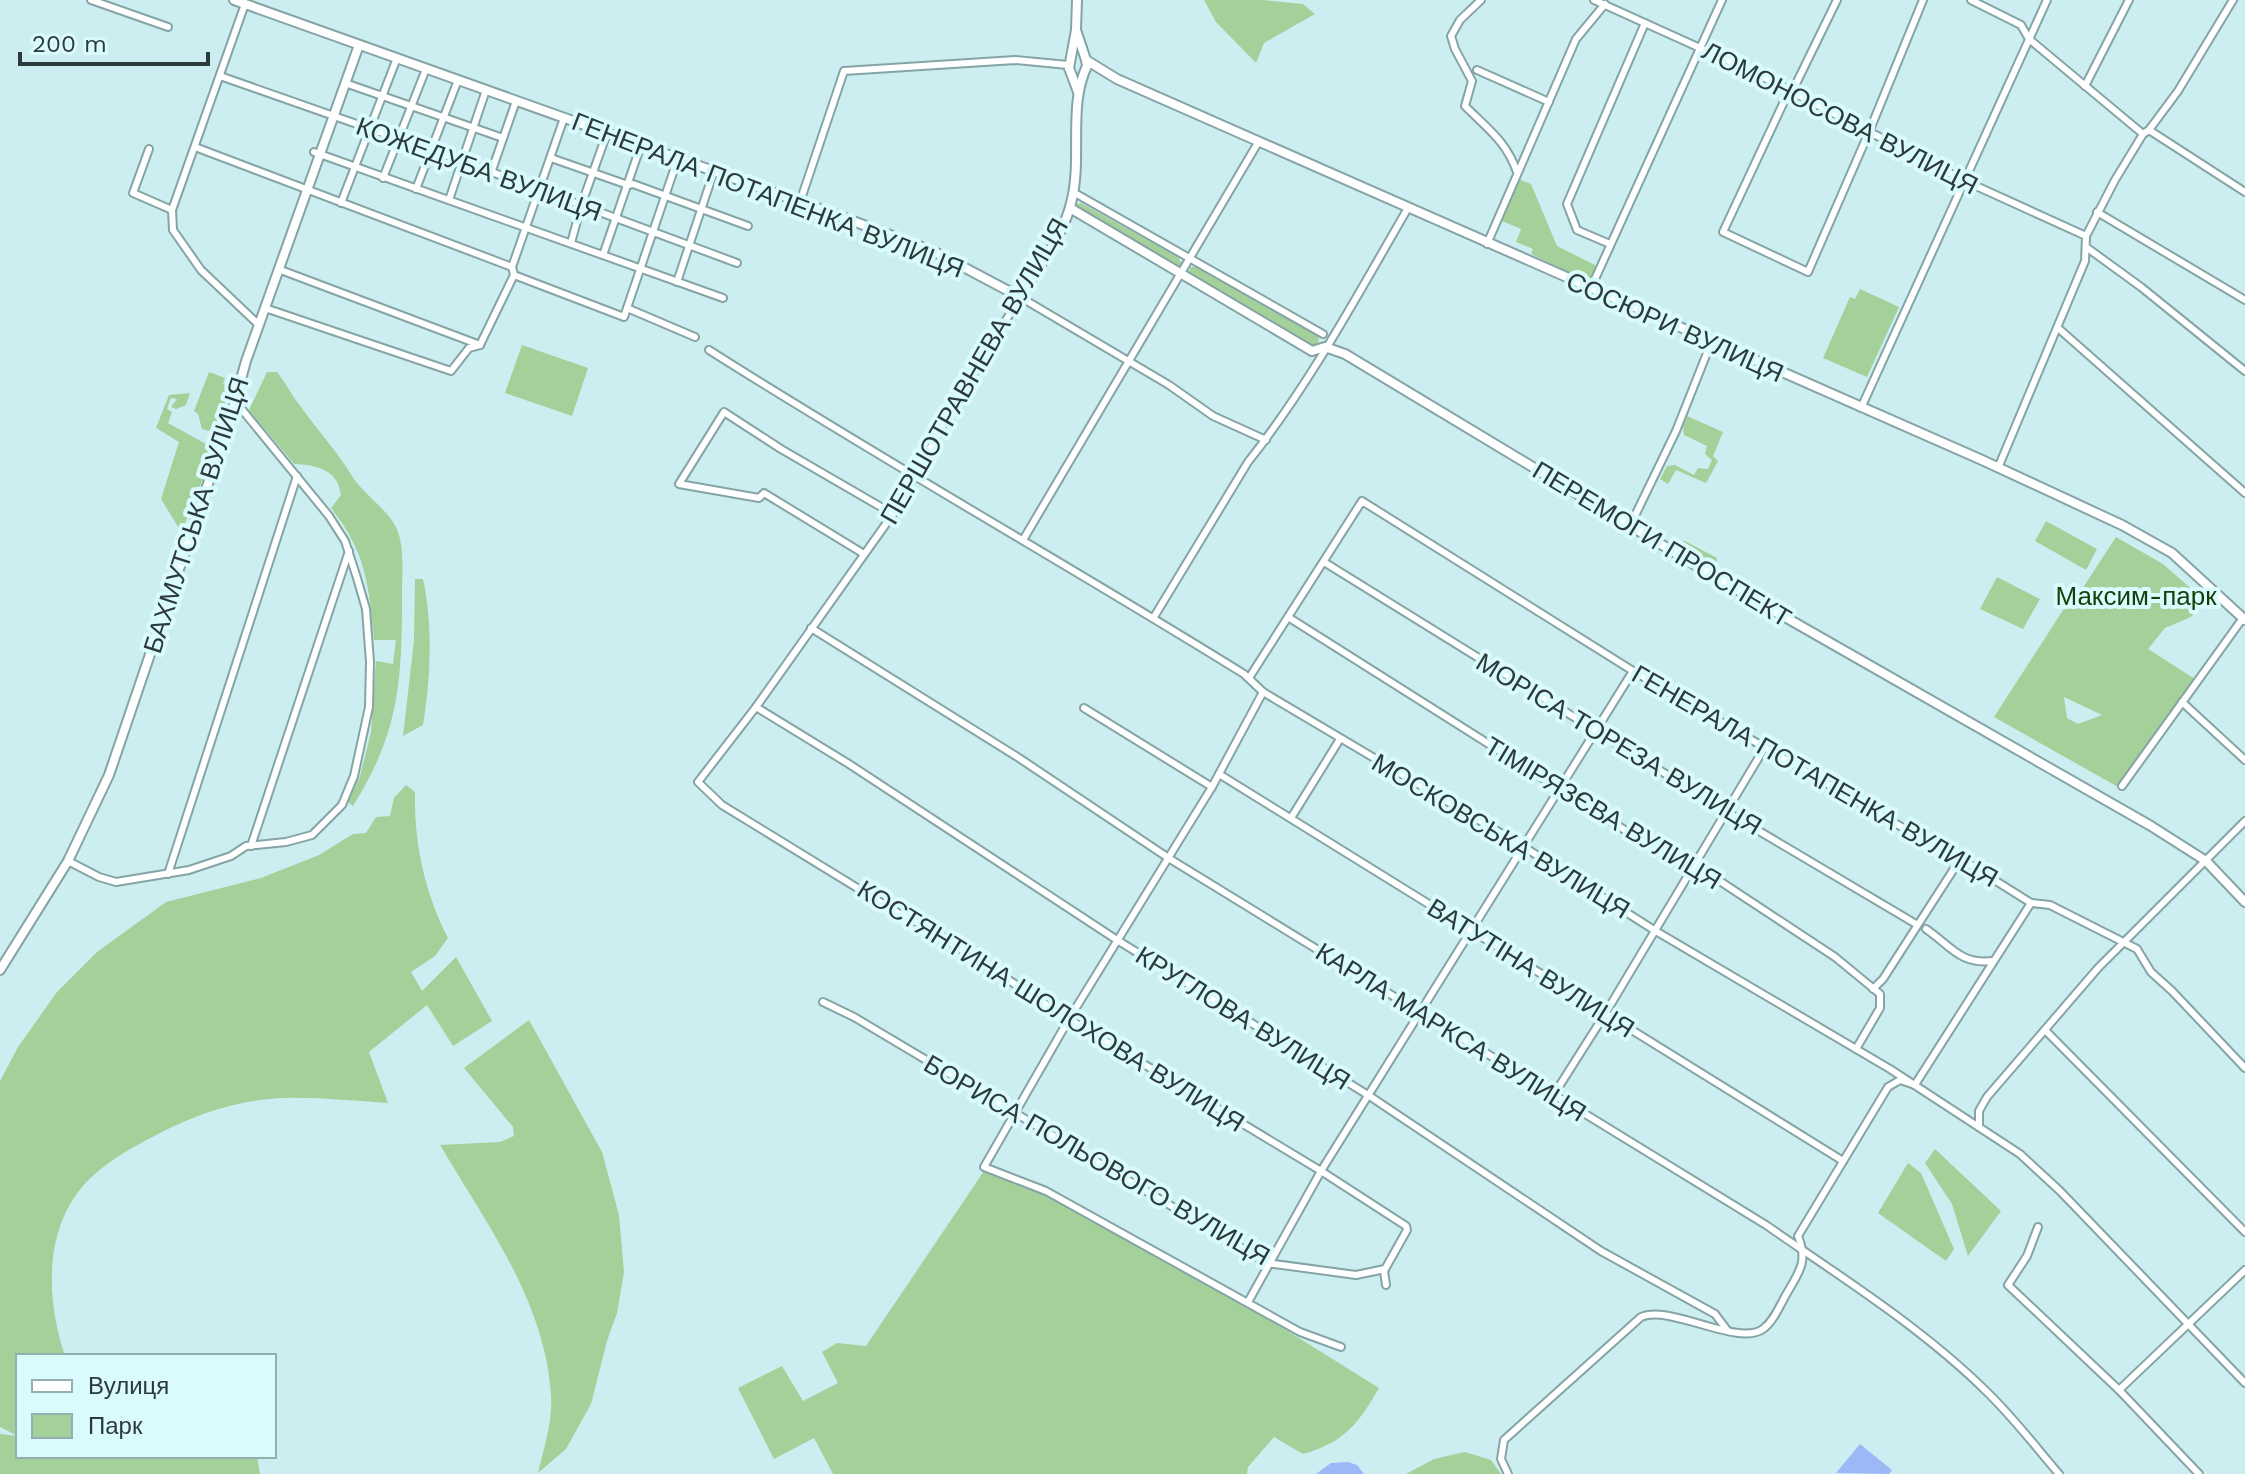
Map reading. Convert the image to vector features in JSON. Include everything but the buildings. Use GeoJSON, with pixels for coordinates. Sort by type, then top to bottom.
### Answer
{"type":"FeatureCollection","features":[{"type":"Feature","properties":{"kind":"main road","name":"ГЕНЕРАЛА ПОТАПЕНКА ВУЛИЦЯ"},"geometry":{"type":"LineString","coordinates":[[234,0],[801,199],[935,252],[1020,297]]}},
{"type":"Feature","properties":{"kind":"main road"},"geometry":{"type":"LineString","coordinates":[[1076,30],[1087,66],[1083,73],[1075,74],[1070,63],[1077,0]]}},
{"type":"Feature","properties":{"kind":"main road","name":"БАХМУТСЬКА ВУЛИЦЯ"},"geometry":{"type":"LineString","coordinates":[[0,970],[68,861],[109,775],[317,152],[359,45]]}},
{"type":"Feature","properties":{"kind":"main road"},"geometry":{"type":"LineString","coordinates":[[1070,63],[1079,55],[1086,59]]}},
{"type":"Feature","properties":{"kind":"main road","name":"СОСЮРИ ВУЛИЦЯ"},"geometry":{"type":"LineString","coordinates":[[1086,59],[1117,79],[1998,468],[2150,539],[2183,562],[2244,619]]}},
{"type":"Feature","properties":{"kind":"main road","name":"ПЕРШОТРАВНЕВА ВУЛИЦЯ"},"geometry":{"type":"LineString","coordinates":[[1070,63],[1079,93]]}},
{"type":"Feature","properties":{"kind":"main road","name":"ПЕРШОТРАВНЕВА ВУЛИЦЯ"},"geometry":{"type":"LineString","coordinates":[[1020,297],[1052,245],[1070,208],[1083,73]]}},
{"type":"Feature","properties":{"kind":"main road","name":"ПЕРЕМОГИ ПРОСПЕКТ"},"geometry":{"type":"LineString","coordinates":[[1070,208],[1312,351],[1325,347],[1345,354],[1846,653],[2151,826],[2206,861],[2245,902]]}},
{"type":"Feature","properties":{"kind":"street"},"geometry":{"type":"LineString","coordinates":[[91,0],[168,27]]}},
{"type":"Feature","properties":{"kind":"street"},"geometry":{"type":"LineString","coordinates":[[1481,0],[1460,20],[1451,36],[1472,81],[1465,106],[1500,138],[1517,172]]}},
{"type":"Feature","properties":{"kind":"street","name":"ЛОМОНОСОВА ВУЛИЦЯ"},"geometry":{"type":"LineString","coordinates":[[1594,0],[1700,47],[1965,181],[2086,236]]}},
{"type":"Feature","properties":{"kind":"street"},"geometry":{"type":"LineString","coordinates":[[1590,290],[1722,0]]}},
{"type":"Feature","properties":{"kind":"street"},"geometry":{"type":"LineString","coordinates":[[1837,0],[1793,90],[1788,93],[1723,232],[1808,272],[1923,0]]}},
{"type":"Feature","properties":{"kind":"street"},"geometry":{"type":"LineString","coordinates":[[1971,0],[2021,25],[2029,39],[2146,132],[2245,192]]}},
{"type":"Feature","properties":{"kind":"street"},"geometry":{"type":"LineString","coordinates":[[1861,408],[2047,0]]}},
{"type":"Feature","properties":{"kind":"street"},"geometry":{"type":"LineString","coordinates":[[2085,86],[2129,0]]}},
{"type":"Feature","properties":{"kind":"street"},"geometry":{"type":"LineString","coordinates":[[1998,468],[2085,261],[2086,236],[2097,212],[2146,132],[2178,91],[2233,0]]}},
{"type":"Feature","properties":{"kind":"street"},"geometry":{"type":"LineString","coordinates":[[1487,244],[1576,39],[1604,3]]}},
{"type":"Feature","properties":{"kind":"street"},"geometry":{"type":"LineString","coordinates":[[245,4],[172,210],[173,230],[201,270],[259,325]]}},
{"type":"Feature","properties":{"kind":"street"},"geometry":{"type":"LineString","coordinates":[[1610,244],[1577,230],[1567,204],[1645,23]]}},
{"type":"Feature","properties":{"kind":"street"},"geometry":{"type":"LineString","coordinates":[[341,203],[397,58]]}},
{"type":"Feature","properties":{"kind":"street"},"geometry":{"type":"LineString","coordinates":[[801,199],[844,71],[1015,60],[1070,63]]}},
{"type":"Feature","properties":{"kind":"street"},"geometry":{"type":"LineString","coordinates":[[383,178],[426,69]]}},
{"type":"Feature","properties":{"kind":"street"},"geometry":{"type":"LineString","coordinates":[[1477,70],[1549,102]]}},
{"type":"Feature","properties":{"kind":"street","name":"КОЖЕДУБА ВУЛИЦЯ"},"geometry":{"type":"LineString","coordinates":[[220,76],[737,263]]}},
{"type":"Feature","properties":{"kind":"street"},"geometry":{"type":"LineString","coordinates":[[416,189],[458,80]]}},
{"type":"Feature","properties":{"kind":"street","name":"КОЖЕДУБА ВУЛИЦЯ"},"geometry":{"type":"LineString","coordinates":[[345,83],[503,138]]}},
{"type":"Feature","properties":{"kind":"street"},"geometry":{"type":"LineString","coordinates":[[449,200],[486,90]]}},
{"type":"Feature","properties":{"kind":"street"},"geometry":{"type":"LineString","coordinates":[[491,173],[516,101]]}},
{"type":"Feature","properties":{"kind":"street"},"geometry":{"type":"LineString","coordinates":[[480,345],[513,271],[564,118]]}},
{"type":"Feature","properties":{"kind":"street"},"geometry":{"type":"LineString","coordinates":[[571,243],[607,133]]}},
{"type":"Feature","properties":{"kind":"street"},"geometry":{"type":"LineString","coordinates":[[1023,540],[1259,141]]}},
{"type":"Feature","properties":{"kind":"street"},"geometry":{"type":"LineString","coordinates":[[603,255],[641,145]]}},
{"type":"Feature","properties":{"kind":"street"},"geometry":{"type":"LineString","coordinates":[[195,147],[624,317],[678,158]]}},
{"type":"Feature","properties":{"kind":"street"},"geometry":{"type":"LineString","coordinates":[[149,149],[133,193],[172,210]]}},
{"type":"Feature","properties":{"kind":"street","name":"КОЖЕДУБА ВУЛИЦЯ"},"geometry":{"type":"LineString","coordinates":[[317,152],[723,298]]}},
{"type":"Feature","properties":{"kind":"street","name":"КОЖЕДУБА ВУЛИЦЯ"},"geometry":{"type":"LineString","coordinates":[[551,158],[748,226]]}},
{"type":"Feature","properties":{"kind":"street"},"geometry":{"type":"LineString","coordinates":[[677,282],[714,171]]}},
{"type":"Feature","properties":{"kind":"street"},"geometry":{"type":"LineString","coordinates":[[1073,192],[1323,334],[1337,329]]}},
{"type":"Feature","properties":{"kind":"street"},"geometry":{"type":"LineString","coordinates":[[1154,617],[1248,462],[1266,440],[1337,329],[1408,208]]}},
{"type":"Feature","properties":{"kind":"street"},"geometry":{"type":"LineString","coordinates":[[2097,212],[2245,300]]}},
{"type":"Feature","properties":{"kind":"street"},"geometry":{"type":"LineString","coordinates":[[2086,247],[2245,371]]}},
{"type":"Feature","properties":{"kind":"street"},"geometry":{"type":"LineString","coordinates":[[278,269],[480,345]]}},
{"type":"Feature","properties":{"kind":"street","name":"ГЕНЕРАЛА ПОТАПЕНКА ВУЛИЦЯ"},"geometry":{"type":"LineString","coordinates":[[1020,297],[1169,385],[1213,416],[1266,440]]}},
{"type":"Feature","properties":{"kind":"street","name":"ПЕРШОТРАВНЕВА ВУЛИЦЯ"},"geometry":{"type":"LineString","coordinates":[[698,782],[756,707],[893,514],[1020,297]]}},
{"type":"Feature","properties":{"kind":"street"},"geometry":{"type":"LineString","coordinates":[[265,308],[451,371],[469,348],[480,345]]}},
{"type":"Feature","properties":{"kind":"street"},"geometry":{"type":"LineString","coordinates":[[627,308],[695,337]]}},
{"type":"Feature","properties":{"kind":"street"},"geometry":{"type":"LineString","coordinates":[[2058,328],[2245,493]]}},
{"type":"Feature","properties":{"kind":"street"},"geometry":{"type":"LineString","coordinates":[[1323,334],[1325,347]]}},
{"type":"Feature","properties":{"kind":"street"},"geometry":{"type":"LineString","coordinates":[[1630,526],[1676,431],[1711,343]]}},
{"type":"Feature","properties":{"kind":"street","name":"МОСКОВСЬКА ВУЛИЦЯ"},"geometry":{"type":"LineString","coordinates":[[709,350],[916,477],[1154,617],[1249,678],[1263,692],[1915,1085],[2020,1154],[2060,1191],[2245,1383]]}},
{"type":"Feature","properties":{"kind":"street"},"geometry":{"type":"LineString","coordinates":[[68,861],[116,882],[168,874],[251,846],[312,835],[342,805],[354,776],[369,707],[370,662],[366,609],[349,551],[329,516],[235,401]]}},
{"type":"Feature","properties":{"kind":"street"},"geometry":{"type":"LineString","coordinates":[[864,554],[764,493],[759,498],[679,484],[724,412],[893,514]]}},
{"type":"Feature","properties":{"kind":"street"},"geometry":{"type":"LineString","coordinates":[[168,874],[297,476]]}},
{"type":"Feature","properties":{"kind":"street","name":"ГЕНЕРАЛА ПОТАПЕНКА ВУЛИЦЯ"},"geometry":{"type":"LineString","coordinates":[[1324,562],[1362,501],[1633,671],[1819,777],[1936,850],[2031,903],[2050,905],[2137,949],[2159,982],[2180,999],[2245,1068]]}},
{"type":"Feature","properties":{"kind":"street"},"geometry":{"type":"LineString","coordinates":[[251,846],[349,551]]}},
{"type":"Feature","properties":{"kind":"street"},"geometry":{"type":"LineString","coordinates":[[1249,678],[1324,562]]}},
{"type":"Feature","properties":{"kind":"street","name":"МОРІСА ТОРЕЗА ВУЛИЦЯ"},"geometry":{"type":"LineString","coordinates":[[1324,562],[1727,812],[1916,924]]}},
{"type":"Feature","properties":{"kind":"street","name":"ТІМІРЯЗЄВА ВУЛИЦЯ"},"geometry":{"type":"LineString","coordinates":[[1288,617],[1688,870],[1700,868],[1835,957],[1873,989]]}},
{"type":"Feature","properties":{"kind":"street"},"geometry":{"type":"LineString","coordinates":[[2122,786],[2244,619]]}},
{"type":"Feature","properties":{"kind":"street","name":"КАРЛА МАРКСА ВУЛИЦЯ"},"geometry":{"type":"LineString","coordinates":[[811,628],[1019,758],[1170,859],[1766,1225],[1834,1271],[1965,1371],[2005,1411],[2059,1474]]}},
{"type":"Feature","properties":{"kind":"street"},"geometry":{"type":"LineString","coordinates":[[1248,1302],[1321,1171],[1633,671]]}},
{"type":"Feature","properties":{"kind":"street"},"geometry":{"type":"LineString","coordinates":[[1263,692],[1170,859],[1069,1019],[984,1167],[1046,1191],[1300,1332],[1341,1347]]}},
{"type":"Feature","properties":{"kind":"street"},"geometry":{"type":"LineString","coordinates":[[2182,702],[2245,760]]}},
{"type":"Feature","properties":{"kind":"street","name":"КРУГЛОВА ВУЛИЦЯ"},"geometry":{"type":"LineString","coordinates":[[756,707],[849,764],[1117,940],[1368,1095],[1601,1251],[1715,1314],[1727,1330]]}},
{"type":"Feature","properties":{"kind":"street"},"geometry":{"type":"LineString","coordinates":[[1084,708],[1212,787]]}},
{"type":"Feature","properties":{"kind":"street"},"geometry":{"type":"LineString","coordinates":[[1291,818],[1340,739]]}},
{"type":"Feature","properties":{"kind":"street"},"geometry":{"type":"LineString","coordinates":[[1553,1096],[1765,747]]}},
{"type":"Feature","properties":{"kind":"street","name":"ВАТУТІНА ВУЛИЦЯ"},"geometry":{"type":"LineString","coordinates":[[1219,774],[1843,1161]]}},
{"type":"Feature","properties":{"kind":"street","name":"КОСТЯНТИНА ШОЛОХОВА ВУЛИЦЯ"},"geometry":{"type":"LineString","coordinates":[[698,782],[722,805],[903,916],[925,926],[1069,1019],[1406,1226],[1407,1230],[1385,1269]]}},
{"type":"Feature","properties":{"kind":"street"},"geometry":{"type":"LineString","coordinates":[[1979,1127],[1979,1111],[1987,1097],[2045,1030],[2123,943],[2245,821]]}},
{"type":"Feature","properties":{"kind":"street"},"geometry":{"type":"LineString","coordinates":[[1856,1049],[1880,1008],[1880,994],[1873,989],[1883,979],[1959,861]]}},
{"type":"Feature","properties":{"kind":"street"},"geometry":{"type":"LineString","coordinates":[[1508,1474],[1501,1459],[1504,1440],[1641,1317],[1658,1315],[1746,1333],[1763,1329],[1772,1319],[1800,1269],[1804,1252],[1798,1236],[1888,1087],[1900,1080],[1915,1085],[2031,903]]}},
{"type":"Feature","properties":{"kind":"street"},"geometry":{"type":"LineString","coordinates":[[1926,929],[1960,957],[1980,963],[1993,961]]}},
{"type":"Feature","properties":{"kind":"street","name":"БОРИСА ПОЛЬОВОГО ВУЛИЦЯ"},"geometry":{"type":"LineString","coordinates":[[823,1002],[854,1017],[1267,1263],[1356,1275],[1385,1269]]}},
{"type":"Feature","properties":{"kind":"street"},"geometry":{"type":"LineString","coordinates":[[2045,1030],[2245,1232]]}},
{"type":"Feature","properties":{"kind":"street"},"geometry":{"type":"LineString","coordinates":[[2038,1227],[2027,1256],[2008,1285],[2119,1390],[2199,1474]]}},
{"type":"Feature","properties":{"kind":"street"},"geometry":{"type":"LineString","coordinates":[[1385,1269],[1383,1278],[1386,1285]]}},
{"type":"Feature","properties":{"kind":"street"},"geometry":{"type":"LineString","coordinates":[[2119,1390],[2245,1270]]}},
{"type":"Feature","properties":{"kind":"green space"},"geometry":{"type":"Polygon","coordinates":[[[1204,0],[1303,4],[1315,14],[1264,43],[1256,63],[1216,22],[1204,0]]]}},
{"type":"Feature","properties":{"kind":"green space"},"geometry":{"type":"Polygon","coordinates":[[[1518,179],[1531,184],[1557,246],[1597,266],[1589,282],[1531,254],[1533,249],[1516,242],[1521,229],[1502,221],[1518,179]]]}},
{"type":"Feature","properties":{"kind":"green space"},"geometry":{"type":"Polygon","coordinates":[[[1081,203],[1178,257],[1182,264],[1179,268],[1076,208],[1081,203]]]}},
{"type":"Feature","properties":{"kind":"green space"},"geometry":{"type":"Polygon","coordinates":[[[1190,267],[1198,267],[1314,332],[1319,336],[1318,345],[1311,347],[1192,277],[1190,267]]]}},
{"type":"Feature","properties":{"kind":"green space"},"geometry":{"type":"Polygon","coordinates":[[[1860,289],[1899,307],[1867,377],[1823,358],[1850,297],[1855,299],[1860,289]]]}},
{"type":"Feature","properties":{"kind":"green space"},"geometry":{"type":"Polygon","coordinates":[[[522,345],[588,368],[572,416],[505,393],[522,345]]]}},
{"type":"Feature","properties":{"kind":"green space"},"geometry":{"type":"Polygon","coordinates":[[[209,372],[225,378],[223,384],[231,387],[214,432],[202,429],[198,414],[194,411],[209,372]]]}},
{"type":"Feature","properties":{"kind":"green space"},"geometry":{"type":"Polygon","coordinates":[[[267,372],[277,372],[357,483],[392,521],[401,543],[401,653],[395,704],[380,753],[353,806],[348,802],[360,776],[371,732],[376,661],[393,664],[396,640],[374,640],[364,570],[352,539],[331,508],[341,495],[335,479],[318,467],[294,464],[249,410],[267,372]]]}},
{"type":"Feature","properties":{"kind":"green space"},"geometry":{"type":"Polygon","coordinates":[[[190,393],[186,405],[176,409],[171,407],[177,399],[171,398],[167,409],[172,412],[168,423],[206,444],[209,449],[204,476],[180,530],[161,499],[179,442],[156,428],[169,395],[190,393]]]}},
{"type":"Feature","properties":{"kind":"green space"},"geometry":{"type":"Polygon","coordinates":[[[1687,416],[1723,432],[1713,456],[1718,461],[1706,483],[1676,470],[1668,484],[1660,479],[1667,466],[1675,465],[1694,475],[1698,468],[1708,469],[1712,460],[1705,454],[1707,446],[1684,435],[1687,416]]]}},
{"type":"Feature","properties":{"kind":"green space"},"geometry":{"type":"Polygon","coordinates":[[[2046,521],[2097,549],[2086,570],[2035,541],[2046,521]]]}},
{"type":"Feature","properties":{"kind":"green space","name":"Максим-парк"},"geometry":{"type":"Polygon","coordinates":[[[2116,537],[2163,564],[2204,600],[2191,617],[2165,628],[2148,649],[2195,679],[2118,787],[1994,717],[2067,604],[2071,606],[2116,537]],[[2064,697],[2067,718],[2078,724],[2102,715],[2064,697]]]}},
{"type":"Feature","properties":{"kind":"green space"},"geometry":{"type":"Polygon","coordinates":[[[1682,541],[1717,558],[1716,566],[1712,567],[1681,549],[1682,541]]]}},
{"type":"Feature","properties":{"kind":"green space"},"geometry":{"type":"Polygon","coordinates":[[[1997,577],[2040,599],[2023,629],[1980,609],[1997,577]]]}},
{"type":"Feature","properties":{"kind":"green space"},"geometry":{"type":"Polygon","coordinates":[[[415,579],[423,579],[428,615],[428,689],[423,725],[403,736],[414,640],[415,579]]]}},
{"type":"Feature","properties":{"kind":"green space"},"geometry":{"type":"Polygon","coordinates":[[[406,785],[415,792],[416,830],[422,868],[448,938],[435,956],[411,972],[422,991],[456,957],[492,1021],[453,1046],[427,1005],[369,1052],[388,1103],[298,1098],[237,1104],[206,1113],[162,1132],[99,1170],[82,1187],[60,1226],[52,1269],[59,1335],[64,1354],[16,1354],[16,1435],[0,1427],[0,1081],[18,1047],[57,992],[97,952],[166,902],[261,878],[319,855],[353,834],[366,833],[376,817],[390,816],[394,798],[406,785]]]}},
{"type":"Feature","properties":{"kind":"green space"},"geometry":{"type":"Polygon","coordinates":[[[529,1020],[602,1152],[619,1215],[624,1272],[617,1313],[591,1404],[566,1449],[538,1473],[548,1434],[551,1395],[538,1327],[494,1234],[440,1145],[500,1142],[514,1136],[513,1127],[464,1068],[529,1020]]]}},
{"type":"Feature","properties":{"kind":"green space"},"geometry":{"type":"Polygon","coordinates":[[[1935,1149],[2001,1211],[1968,1256],[1952,1204],[1925,1163],[1935,1149]]]}},
{"type":"Feature","properties":{"kind":"green space"},"geometry":{"type":"Polygon","coordinates":[[[1908,1163],[1921,1173],[1954,1249],[1946,1261],[1878,1213],[1908,1163]]]}},
{"type":"Feature","properties":{"kind":"green space"},"geometry":{"type":"Polygon","coordinates":[[[984,1171],[1044,1193],[1246,1305],[1379,1388],[1357,1422],[1330,1444],[1303,1454],[1274,1437],[1248,1467],[1247,1474],[833,1474],[814,1438],[774,1459],[738,1388],[782,1366],[803,1401],[838,1383],[822,1352],[837,1343],[866,1346],[984,1171]]]}},
{"type":"Feature","properties":{"kind":"green space"},"geometry":{"type":"Polygon","coordinates":[[[0,1434],[16,1436],[16,1458],[257,1458],[260,1474],[0,1474],[0,1434]]]}},
{"type":"Feature","properties":{"kind":"green space"},"geometry":{"type":"Polygon","coordinates":[[[1465,1452],[1491,1460],[1501,1474],[1406,1474],[1434,1459],[1465,1452]]]}},
{"type":"Feature","properties":{"kind":"water"},"geometry":{"type":"Polygon","coordinates":[[[1860,1444],[1892,1470],[1889,1474],[1836,1473],[1860,1444]]]}},
{"type":"Feature","properties":{"kind":"water"},"geometry":{"type":"Polygon","coordinates":[[[1331,1463],[1357,1465],[1364,1474],[1316,1474],[1331,1463]]]}}]}
